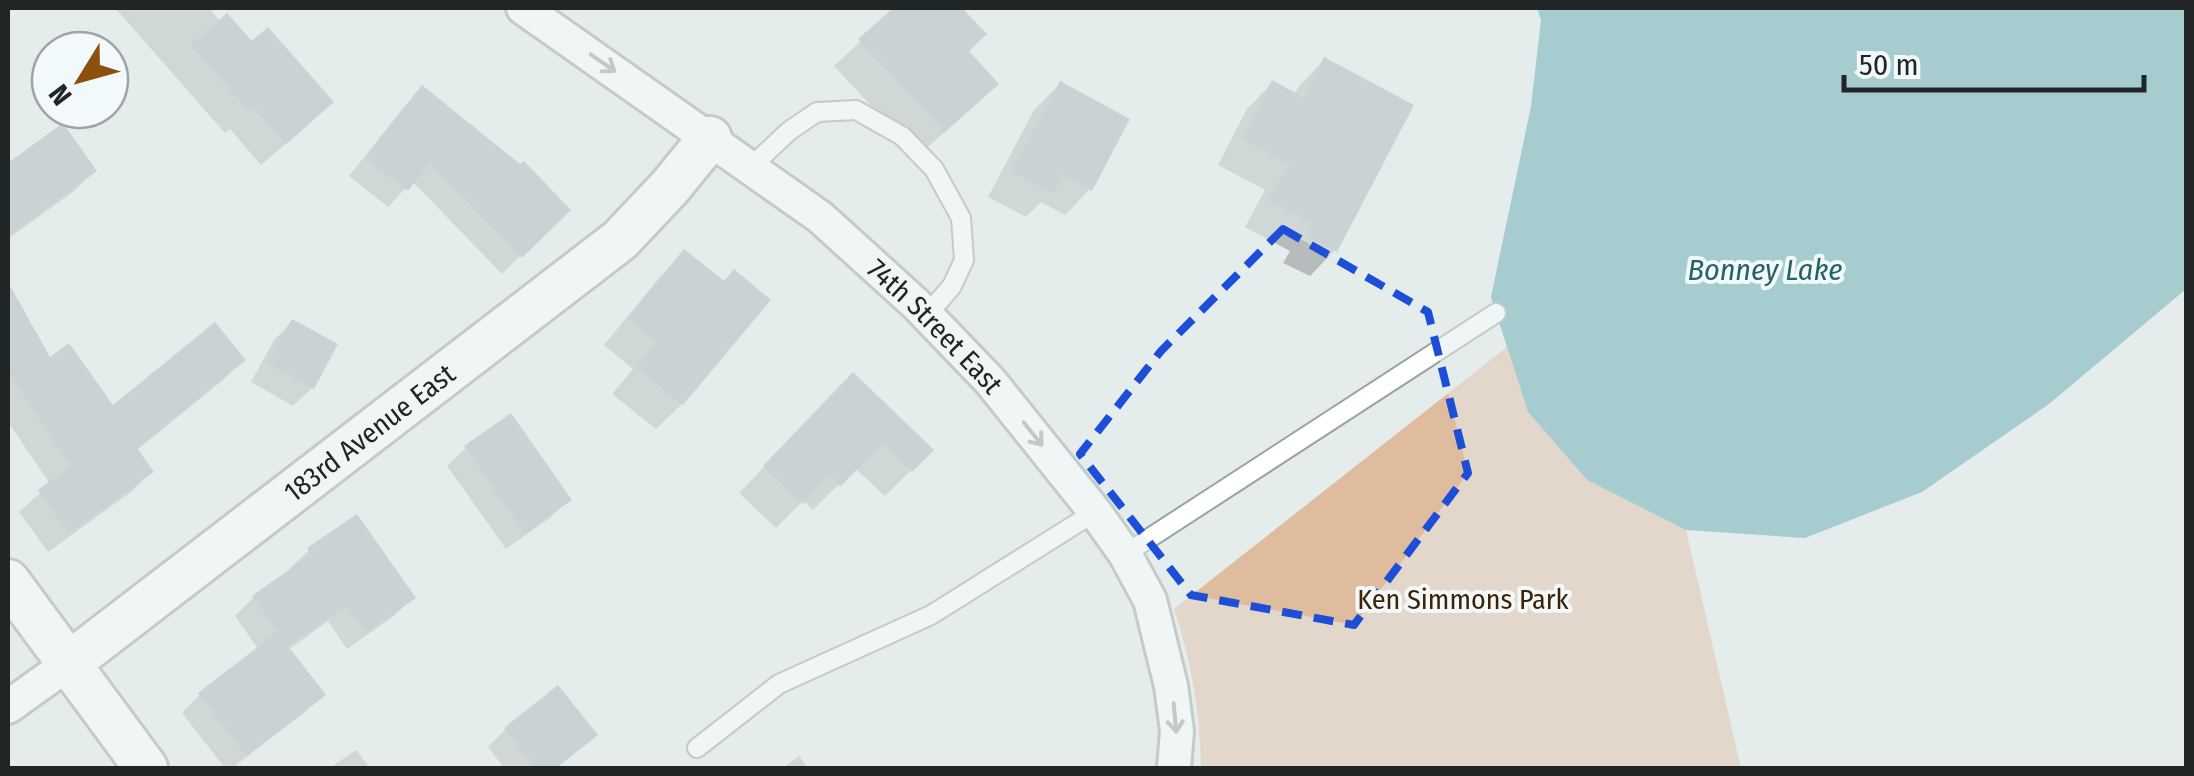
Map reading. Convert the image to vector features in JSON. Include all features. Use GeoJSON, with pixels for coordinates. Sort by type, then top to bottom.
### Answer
{"type":"FeatureCollection","features":[{"type":"Feature","properties":{"kind":"street","name":"74th Street East"},"geometry":{"type":"LineString","coordinates":[[523,8],[820,217],[928,316],[990,382],[1095,512],[1125,554],[1150,600],[1171,686],[1177,730],[1174,768]]}},
{"type":"Feature","properties":{"kind":"street","name":"183rd Avenue East"},"geometry":{"type":"LineString","coordinates":[[8,707],[620,240],[710,138]]}},
{"type":"Feature","properties":{"kind":"street"},"geometry":{"type":"LineString","coordinates":[[8,581],[146,768]]}},
{"type":"Feature","properties":{"kind":"lane"},"geometry":{"type":"LineString","coordinates":[[751,167],[788,131],[818,112],[856,110],[902,136],[934,170],[961,218],[964,260],[952,286],[928,316]]}},
{"type":"Feature","properties":{"kind":"lane"},"geometry":{"type":"LineString","coordinates":[[1125,554],[1496,313]]}},
{"type":"Feature","properties":{"kind":"lane"},"geometry":{"type":"LineString","coordinates":[[697,748],[779,684],[931,615],[1095,512]]}},
{"type":"Feature","properties":{"kind":"highlighted area"},"geometry":{"type":"Polygon","coordinates":[[[1283,229],[1428,312],[1468,473],[1354,625],[1191,595],[1080,454],[1161,351],[1283,229]]]}},
{"type":"Feature","properties":{"kind":"green space","name":"Ken Simmons Park"},"geometry":{"type":"Polygon","coordinates":[[[1507,347],[1528,412],[1587,480],[1686,530],[1741,768],[1201,768],[1194,688],[1174,609],[1507,347]]]}},
{"type":"Feature","properties":{"kind":"water","name":"Bonney Lake"},"geometry":{"type":"Polygon","coordinates":[[[1537,8],[2186,8],[2186,289],[2049,404],[1922,492],[1805,538],[1686,530],[1587,480],[1528,412],[1491,297],[1531,106],[1541,20],[1537,8]]]}},
{"type":"Feature","properties":{"kind":"building"},"geometry":{"type":"Polygon","coordinates":[[[893,8],[962,8],[987,34],[969,51],[999,84],[945,132],[858,39],[893,8]]]}},
{"type":"Feature","properties":{"kind":"building"},"geometry":{"type":"Polygon","coordinates":[[[227,13],[252,41],[268,27],[334,102],[286,144],[254,108],[250,112],[191,45],[227,13]]]}},
{"type":"Feature","properties":{"kind":"building"},"geometry":{"type":"Polygon","coordinates":[[[1324,57],[1414,105],[1337,252],[1307,237],[1314,224],[1269,201],[1289,164],[1242,139],[1272,80],[1303,97],[1324,57]]]}},
{"type":"Feature","properties":{"kind":"building"},"geometry":{"type":"Polygon","coordinates":[[[1060,81],[1130,119],[1092,191],[1063,175],[1053,193],[1012,171],[1060,81]]]}},
{"type":"Feature","properties":{"kind":"building"},"geometry":{"type":"Polygon","coordinates":[[[422,85],[520,164],[524,161],[571,210],[522,258],[430,163],[408,191],[365,157],[422,85]]]}},
{"type":"Feature","properties":{"kind":"building"},"geometry":{"type":"Polygon","coordinates":[[[53,130],[68,130],[97,171],[8,236],[8,163],[53,130]]]}},
{"type":"Feature","properties":{"kind":"building"},"geometry":{"type":"Polygon","coordinates":[[[684,249],[724,281],[734,269],[771,300],[683,405],[636,367],[656,342],[628,318],[684,249]]]}},
{"type":"Feature","properties":{"kind":"building"},"geometry":{"type":"Polygon","coordinates":[[[8,282],[50,357],[69,343],[113,405],[215,322],[246,360],[137,448],[154,472],[69,533],[38,490],[71,466],[8,371],[8,282]]]}},
{"type":"Feature","properties":{"kind":"building"},"geometry":{"type":"Polygon","coordinates":[[[292,319],[338,344],[314,389],[267,363],[292,319]]]}},
{"type":"Feature","properties":{"kind":"building"},"geometry":{"type":"Polygon","coordinates":[[[853,372],[934,450],[912,472],[882,443],[840,487],[830,476],[803,504],[763,466],[853,372]]]}},
{"type":"Feature","properties":{"kind":"building"},"geometry":{"type":"Polygon","coordinates":[[[511,413],[572,500],[525,533],[464,446],[511,413]]]}},
{"type":"Feature","properties":{"kind":"building"},"geometry":{"type":"Polygon","coordinates":[[[357,514],[416,598],[366,633],[347,605],[288,646],[326,695],[247,756],[198,693],[277,632],[280,636],[252,596],[311,554],[307,548],[357,514]]]}},
{"type":"Feature","properties":{"kind":"building"},"geometry":{"type":"Polygon","coordinates":[[[558,685],[598,735],[556,768],[536,768],[504,728],[558,685]]]}}]}
